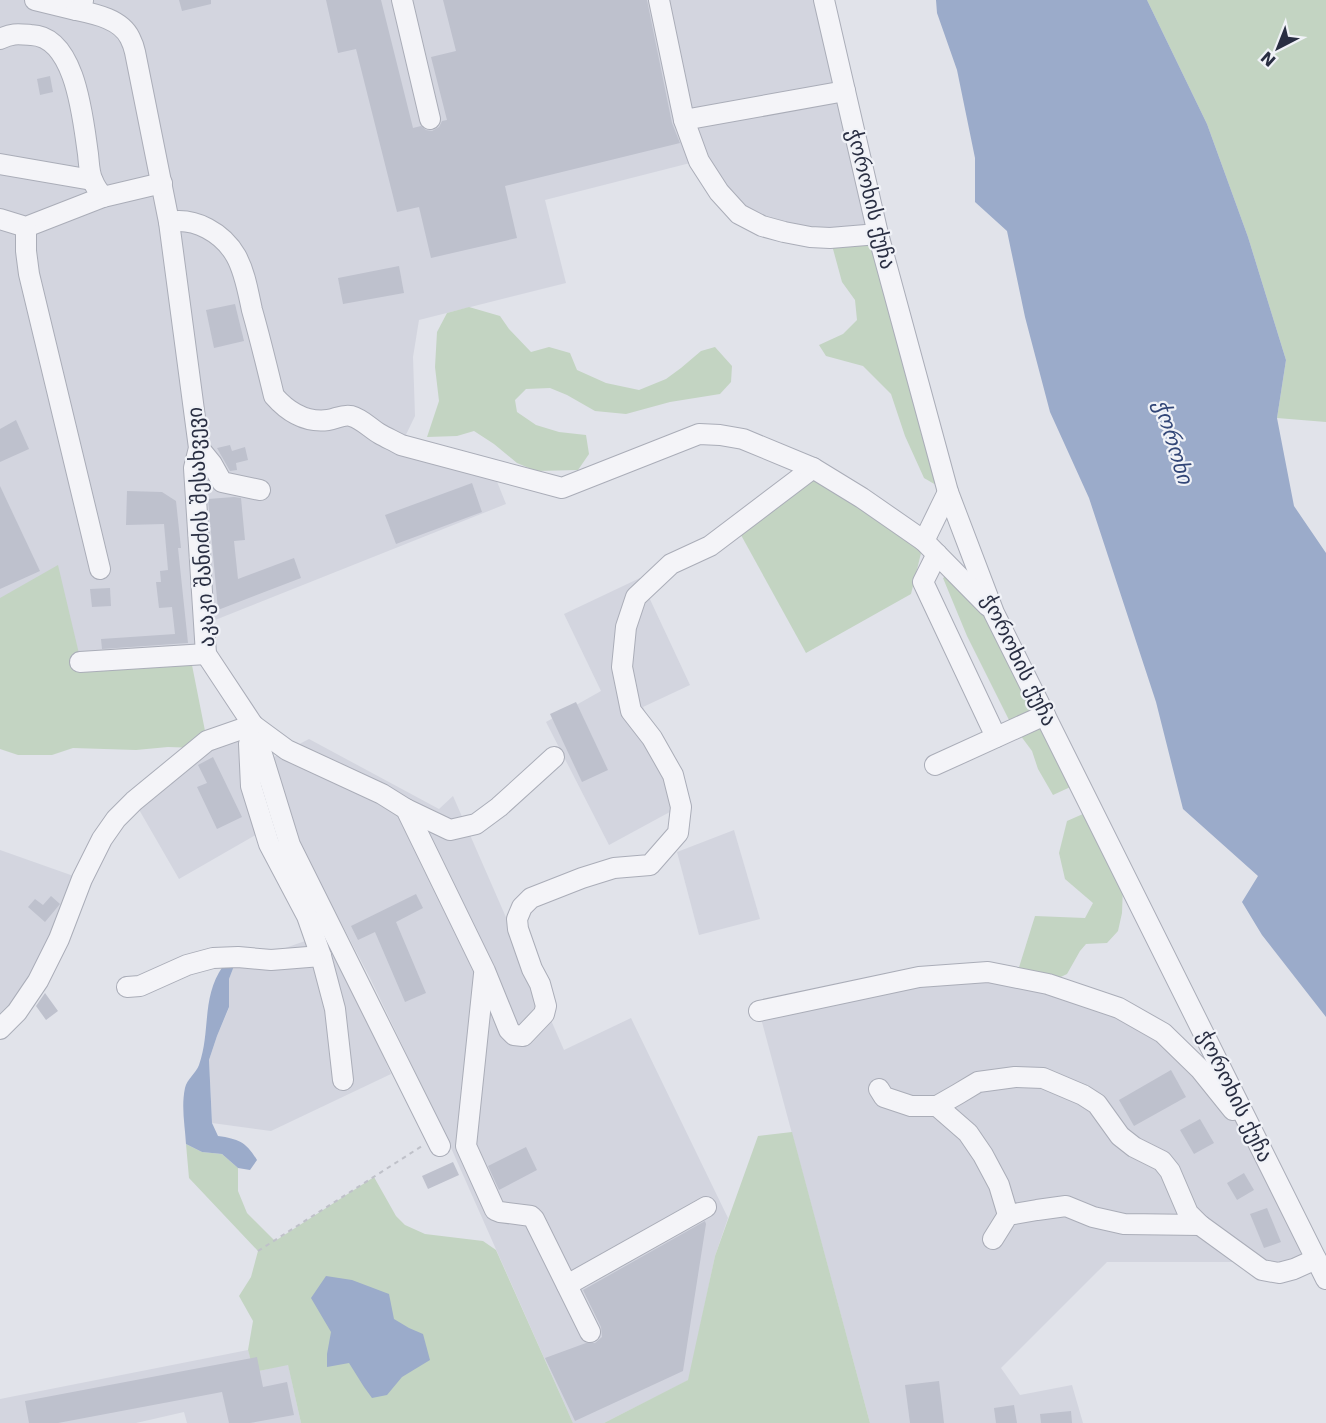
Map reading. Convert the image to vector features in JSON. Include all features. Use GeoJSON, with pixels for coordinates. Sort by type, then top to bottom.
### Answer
{"type":"FeatureCollection","features":[{"type":"Feature","properties":{"kind":"street","name":"აკაკი შანიძის შესახვევი"},"geometry":{"type":"LineString","coordinates":[[35,0],[80,5],[100,15],[119,25],[129,36],[135,52],[169,222],[200,448],[194,468],[206,654],[253,725],[287,750],[382,794],[406,809],[450,830],[476,824],[499,807],[554,757]]}},
{"type":"Feature","properties":{"kind":"street"},"geometry":{"type":"LineString","coordinates":[[402,0],[430,119]]}},
{"type":"Feature","properties":{"kind":"street"},"geometry":{"type":"LineString","coordinates":[[659,0],[684,120],[699,161],[719,192],[739,214],[762,226],[810,237],[830,238],[878,234]]}},
{"type":"Feature","properties":{"kind":"street","name":"ჭოროხის ქუჩა"},"geometry":{"type":"LineString","coordinates":[[824,0],[878,234],[948,492],[994,613],[1326,1279]]}},
{"type":"Feature","properties":{"kind":"street"},"geometry":{"type":"LineString","coordinates":[[0,39],[10,34],[36,35],[51,41],[60,52],[72,73],[97,188]]}},
{"type":"Feature","properties":{"kind":"street"},"geometry":{"type":"LineString","coordinates":[[684,120],[845,92]]}},
{"type":"Feature","properties":{"kind":"street"},"geometry":{"type":"LineString","coordinates":[[0,164],[97,188],[162,183]]}},
{"type":"Feature","properties":{"kind":"street"},"geometry":{"type":"LineString","coordinates":[[0,219],[26,227],[97,188]]}},
{"type":"Feature","properties":{"kind":"street"},"geometry":{"type":"LineString","coordinates":[[169,222],[196,223],[209,229],[223,240],[236,256],[249,295],[274,396],[296,416],[313,420],[351,416],[401,445],[562,488],[699,434],[720,435],[743,440],[813,468],[862,498],[930,548],[994,613]]}},
{"type":"Feature","properties":{"kind":"street"},"geometry":{"type":"LineString","coordinates":[[26,227],[29,274],[100,569]]}},
{"type":"Feature","properties":{"kind":"street"},"geometry":{"type":"LineString","coordinates":[[200,448],[222,482],[260,490]]}},
{"type":"Feature","properties":{"kind":"street"},"geometry":{"type":"LineString","coordinates":[[406,809],[484,971],[509,1030],[514,1035],[523,1036],[544,1014],[546,1006],[540,984],[532,969],[518,929],[517,919],[522,906],[531,898],[582,878],[614,868],[650,865],[678,833],[681,807],[673,775],[652,738],[631,711],[622,667],[626,627],[636,597],[671,564],[710,546],[813,468]]}},
{"type":"Feature","properties":{"kind":"street"},"geometry":{"type":"LineString","coordinates":[[948,492],[930,548],[923,582],[996,737]]}},
{"type":"Feature","properties":{"kind":"street"},"geometry":{"type":"LineString","coordinates":[[80,662],[206,654]]}},
{"type":"Feature","properties":{"kind":"street"},"geometry":{"type":"LineString","coordinates":[[935,765],[1045,715]]}},
{"type":"Feature","properties":{"kind":"street"},"geometry":{"type":"LineString","coordinates":[[253,725],[249,744],[252,786],[269,844],[307,916],[321,956],[335,1009],[343,1080]]}},
{"type":"Feature","properties":{"kind":"street"},"geometry":{"type":"LineString","coordinates":[[0,1029],[17,1012],[38,981],[59,939],[82,879],[102,839],[116,819],[134,801],[207,741],[253,725]]}},
{"type":"Feature","properties":{"kind":"street"},"geometry":{"type":"LineString","coordinates":[[253,725],[290,845],[438,1142]]}},
{"type":"Feature","properties":{"kind":"street"},"geometry":{"type":"LineString","coordinates":[[127,987],[140,986],[187,965],[213,958],[238,957],[271,960],[321,956]]}},
{"type":"Feature","properties":{"kind":"street"},"geometry":{"type":"LineString","coordinates":[[484,971],[466,1146],[495,1210],[531,1216],[534,1219],[590,1332]]}},
{"type":"Feature","properties":{"kind":"street"},"geometry":{"type":"LineString","coordinates":[[759,1011],[919,976],[988,972],[1048,984],[1119,1008],[1162,1033],[1200,1069],[1256,1137]]}},
{"type":"Feature","properties":{"kind":"street"},"geometry":{"type":"LineString","coordinates":[[879,1089],[884,1097],[911,1106],[937,1106],[978,1082],[1015,1077],[1043,1078],[1083,1095],[1097,1104],[1120,1136],[1134,1147],[1162,1161],[1170,1171],[1188,1213],[1200,1225],[1262,1270],[1279,1273],[1316,1259]]}},
{"type":"Feature","properties":{"kind":"street"},"geometry":{"type":"LineString","coordinates":[[937,1106],[968,1133],[983,1155],[999,1185],[1008,1215]]}},
{"type":"Feature","properties":{"kind":"street"},"geometry":{"type":"LineString","coordinates":[[993,1239],[1008,1215],[1066,1206],[1093,1218],[1124,1224],[1200,1225]]}},
{"type":"Feature","properties":{"kind":"street"},"geometry":{"type":"LineString","coordinates":[[567,1285],[706,1207]]}},
{"type":"Feature","properties":{"kind":"path"},"geometry":{"type":"LineString","coordinates":[[258,1251],[438,1142]]}},
{"type":"Feature","properties":{"kind":"shaded area"},"geometry":{"type":"Polygon","coordinates":[[[0,0],[824,0],[878,234],[762,226],[698,161],[545,200],[566,283],[419,320],[413,357],[415,416],[401,445],[492,469],[506,504],[205,624],[206,654],[80,662],[0,598],[0,0]]]}},
{"type":"Feature","properties":{"kind":"shaded area"},"geometry":{"type":"Polygon","coordinates":[[[640,578],[690,685],[643,707],[690,801],[609,845],[546,722],[601,691],[564,614],[640,578]]]}},
{"type":"Feature","properties":{"kind":"shaded area"},"geometry":{"type":"Polygon","coordinates":[[[253,725],[255,760],[273,825],[179,879],[134,801],[197,748],[253,725]]]}},
{"type":"Feature","properties":{"kind":"shaded area"},"geometry":{"type":"Polygon","coordinates":[[[309,739],[439,809],[453,796],[564,1050],[631,1018],[728,1218],[715,1256],[689,1380],[604,1423],[573,1423],[444,1132],[370,978],[297,839],[272,758],[309,739]]]}},
{"type":"Feature","properties":{"kind":"shaded area"},"geometry":{"type":"Polygon","coordinates":[[[734,830],[760,919],[699,935],[677,852],[734,830]]]}},
{"type":"Feature","properties":{"kind":"shaded area"},"geometry":{"type":"Polygon","coordinates":[[[0,850],[82,879],[59,939],[0,1029],[0,850]]]}},
{"type":"Feature","properties":{"kind":"shaded area"},"geometry":{"type":"Polygon","coordinates":[[[325,934],[352,985],[391,1074],[271,1131],[212,1123],[209,1060],[229,1008],[229,979],[234,966],[325,934]]]}},
{"type":"Feature","properties":{"kind":"shaded area"},"geometry":{"type":"Polygon","coordinates":[[[988,972],[1163,1033],[1256,1137],[1317,1262],[1107,1262],[1001,1368],[1020,1395],[1072,1385],[1083,1423],[870,1423],[759,1011],[988,972]]]}},
{"type":"Feature","properties":{"kind":"shaded area"},"geometry":{"type":"Polygon","coordinates":[[[248,1350],[255,1372],[288,1364],[301,1423],[187,1423],[184,1412],[136,1423],[0,1423],[0,1399],[248,1350]]]}},
{"type":"Feature","properties":{"kind":"green space"},"geometry":{"type":"Polygon","coordinates":[[[1147,0],[1326,0],[1326,422],[1277,418],[1286,360],[1248,237],[1207,124],[1147,0]]]}},
{"type":"Feature","properties":{"kind":"green space"},"geometry":{"type":"Polygon","coordinates":[[[878,234],[948,492],[924,478],[905,436],[891,394],[863,366],[826,356],[819,345],[843,334],[857,320],[855,300],[842,282],[830,238],[878,234]]]}},
{"type":"Feature","properties":{"kind":"green space"},"geometry":{"type":"Polygon","coordinates":[[[469,307],[500,316],[531,352],[549,347],[570,353],[577,370],[606,383],[639,390],[666,379],[701,351],[715,347],[732,366],[731,382],[720,394],[670,402],[626,414],[595,411],[550,388],[526,389],[515,400],[517,412],[536,425],[559,432],[586,435],[589,454],[578,470],[536,471],[517,463],[474,431],[457,436],[427,437],[439,401],[435,367],[437,332],[447,313],[469,307]]]}},
{"type":"Feature","properties":{"kind":"green space"},"geometry":{"type":"Polygon","coordinates":[[[813,468],[924,541],[911,594],[806,653],[736,526],[813,468]]]}},
{"type":"Feature","properties":{"kind":"green space"},"geometry":{"type":"Polygon","coordinates":[[[58,565],[81,662],[190,655],[207,741],[197,748],[168,747],[136,750],[73,748],[52,755],[18,755],[0,749],[0,598],[58,565]]]}},
{"type":"Feature","properties":{"kind":"green space"},"geometry":{"type":"Polygon","coordinates":[[[953,571],[994,613],[1079,783],[1053,795],[1038,769],[1032,751],[1009,720],[967,636],[943,578],[953,571]]]}},
{"type":"Feature","properties":{"kind":"green space"},"geometry":{"type":"Polygon","coordinates":[[[1092,810],[1123,886],[1122,913],[1118,931],[1107,943],[1086,944],[1067,974],[1048,983],[1016,977],[1035,916],[1085,918],[1093,903],[1065,879],[1059,853],[1067,821],[1092,810]]]}},
{"type":"Feature","properties":{"kind":"green space"},"geometry":{"type":"Polygon","coordinates":[[[792,1132],[870,1423],[604,1423],[688,1380],[715,1256],[758,1136],[792,1132]]]}},
{"type":"Feature","properties":{"kind":"green space"},"geometry":{"type":"Polygon","coordinates":[[[186,1144],[202,1152],[222,1154],[238,1168],[238,1191],[247,1213],[275,1241],[374,1177],[396,1216],[405,1225],[425,1234],[483,1241],[496,1250],[573,1423],[301,1423],[288,1365],[254,1372],[248,1350],[253,1321],[239,1296],[251,1277],[258,1251],[189,1178],[186,1144]]]}},
{"type":"Feature","properties":{"kind":"water","name":"ჭოროხი"},"geometry":{"type":"Polygon","coordinates":[[[936,0],[1147,0],[1207,124],[1248,237],[1286,360],[1277,418],[1294,506],[1326,553],[1326,1017],[1262,935],[1242,902],[1258,876],[1183,809],[1156,702],[1089,498],[1050,412],[1025,317],[1007,231],[975,202],[975,158],[957,70],[937,13],[936,0]]]}},
{"type":"Feature","properties":{"kind":"water"},"geometry":{"type":"Polygon","coordinates":[[[223,966],[234,966],[229,979],[229,1007],[209,1060],[212,1123],[218,1136],[237,1140],[249,1149],[257,1160],[250,1170],[238,1168],[222,1154],[202,1152],[186,1144],[183,1109],[185,1088],[199,1065],[205,1040],[209,1002],[216,978],[223,966]]]}},
{"type":"Feature","properties":{"kind":"water"},"geometry":{"type":"Polygon","coordinates":[[[326,1276],[352,1280],[389,1294],[394,1319],[423,1334],[430,1360],[402,1377],[387,1395],[372,1398],[349,1363],[327,1367],[331,1332],[311,1298],[326,1276]]]}},
{"type":"Feature","properties":{"kind":"building"},"geometry":{"type":"Polygon","coordinates":[[[179,0],[211,0],[211,4],[182,11],[179,0]]]}},
{"type":"Feature","properties":{"kind":"building"},"geometry":{"type":"Polygon","coordinates":[[[326,0],[381,0],[413,128],[421,126],[432,131],[439,127],[442,121],[447,120],[431,57],[456,51],[443,0],[647,0],[672,123],[680,143],[505,186],[517,238],[431,258],[419,207],[397,212],[356,49],[338,53],[326,0]]]}},
{"type":"Feature","properties":{"kind":"building"},"geometry":{"type":"Polygon","coordinates":[[[50,76],[53,92],[40,95],[37,79],[50,76]]]}},
{"type":"Feature","properties":{"kind":"building"},"geometry":{"type":"Polygon","coordinates":[[[399,266],[404,293],[343,304],[338,278],[399,266]]]}},
{"type":"Feature","properties":{"kind":"building"},"geometry":{"type":"Polygon","coordinates":[[[235,304],[244,341],[214,348],[206,310],[235,304]]]}},
{"type":"Feature","properties":{"kind":"building"},"geometry":{"type":"Polygon","coordinates":[[[16,420],[29,449],[0,462],[0,429],[16,420]]]}},
{"type":"Feature","properties":{"kind":"building"},"geometry":{"type":"Polygon","coordinates":[[[230,445],[232,451],[245,447],[248,460],[236,463],[237,470],[230,471],[217,448],[230,445]]]}},
{"type":"Feature","properties":{"kind":"building"},"geometry":{"type":"Polygon","coordinates":[[[472,483],[482,512],[396,544],[385,515],[472,483]]]}},
{"type":"Feature","properties":{"kind":"building"},"geometry":{"type":"Polygon","coordinates":[[[0,486],[40,571],[0,589],[0,486]]]}},
{"type":"Feature","properties":{"kind":"building"},"geometry":{"type":"Polygon","coordinates":[[[127,491],[162,492],[176,501],[181,548],[178,548],[188,643],[102,649],[101,639],[175,634],[172,607],[159,608],[156,582],[161,582],[160,571],[168,570],[164,524],[126,525],[127,491]]]}},
{"type":"Feature","properties":{"kind":"building"},"geometry":{"type":"Polygon","coordinates":[[[241,498],[245,540],[234,541],[238,579],[294,558],[301,578],[218,610],[208,499],[241,498]]]}},
{"type":"Feature","properties":{"kind":"building"},"geometry":{"type":"Polygon","coordinates":[[[110,588],[111,606],[92,607],[90,589],[110,588]]]}},
{"type":"Feature","properties":{"kind":"building"},"geometry":{"type":"Polygon","coordinates":[[[576,702],[608,770],[582,782],[550,714],[576,702]]]}},
{"type":"Feature","properties":{"kind":"building"},"geometry":{"type":"Polygon","coordinates":[[[213,757],[242,817],[217,829],[197,787],[207,783],[198,765],[213,757]]]}},
{"type":"Feature","properties":{"kind":"building"},"geometry":{"type":"Polygon","coordinates":[[[416,894],[423,908],[396,922],[426,993],[405,1002],[375,932],[358,940],[351,926],[416,894]]]}},
{"type":"Feature","properties":{"kind":"building"},"geometry":{"type":"Polygon","coordinates":[[[51,896],[60,904],[45,922],[28,907],[35,899],[43,905],[51,896]]]}},
{"type":"Feature","properties":{"kind":"building"},"geometry":{"type":"Polygon","coordinates":[[[45,993],[58,1011],[46,1020],[36,1006],[45,993]]]}},
{"type":"Feature","properties":{"kind":"building"},"geometry":{"type":"Polygon","coordinates":[[[1171,1070],[1186,1097],[1134,1126],[1119,1100],[1171,1070]]]}},
{"type":"Feature","properties":{"kind":"building"},"geometry":{"type":"Polygon","coordinates":[[[1200,1119],[1214,1143],[1194,1154],[1180,1130],[1200,1119]]]}},
{"type":"Feature","properties":{"kind":"building"},"geometry":{"type":"Polygon","coordinates":[[[526,1147],[537,1170],[499,1190],[488,1166],[526,1147]]]}},
{"type":"Feature","properties":{"kind":"building"},"geometry":{"type":"Polygon","coordinates":[[[453,1162],[459,1175],[428,1189],[422,1176],[453,1162]]]}},
{"type":"Feature","properties":{"kind":"building"},"geometry":{"type":"Polygon","coordinates":[[[1244,1173],[1254,1190],[1237,1200],[1227,1183],[1244,1173]]]}},
{"type":"Feature","properties":{"kind":"building"},"geometry":{"type":"Polygon","coordinates":[[[1267,1208],[1281,1242],[1264,1248],[1250,1214],[1267,1208]]]}},
{"type":"Feature","properties":{"kind":"building"},"geometry":{"type":"Polygon","coordinates":[[[705,1221],[683,1371],[575,1421],[545,1358],[586,1343],[595,1343],[602,1337],[601,1327],[583,1290],[705,1221]]]}},
{"type":"Feature","properties":{"kind":"building"},"geometry":{"type":"Polygon","coordinates":[[[257,1357],[263,1387],[287,1382],[294,1415],[250,1423],[229,1423],[222,1392],[58,1423],[29,1423],[25,1401],[257,1357]]]}},
{"type":"Feature","properties":{"kind":"building"},"geometry":{"type":"Polygon","coordinates":[[[939,1381],[944,1423],[910,1423],[905,1385],[939,1381]]]}},
{"type":"Feature","properties":{"kind":"building"},"geometry":{"type":"Polygon","coordinates":[[[1014,1405],[1017,1423],[996,1423],[994,1408],[1014,1405]]]}},
{"type":"Feature","properties":{"kind":"building"},"geometry":{"type":"Polygon","coordinates":[[[1071,1411],[1072,1423],[1041,1423],[1040,1414],[1071,1411]]]}}]}
